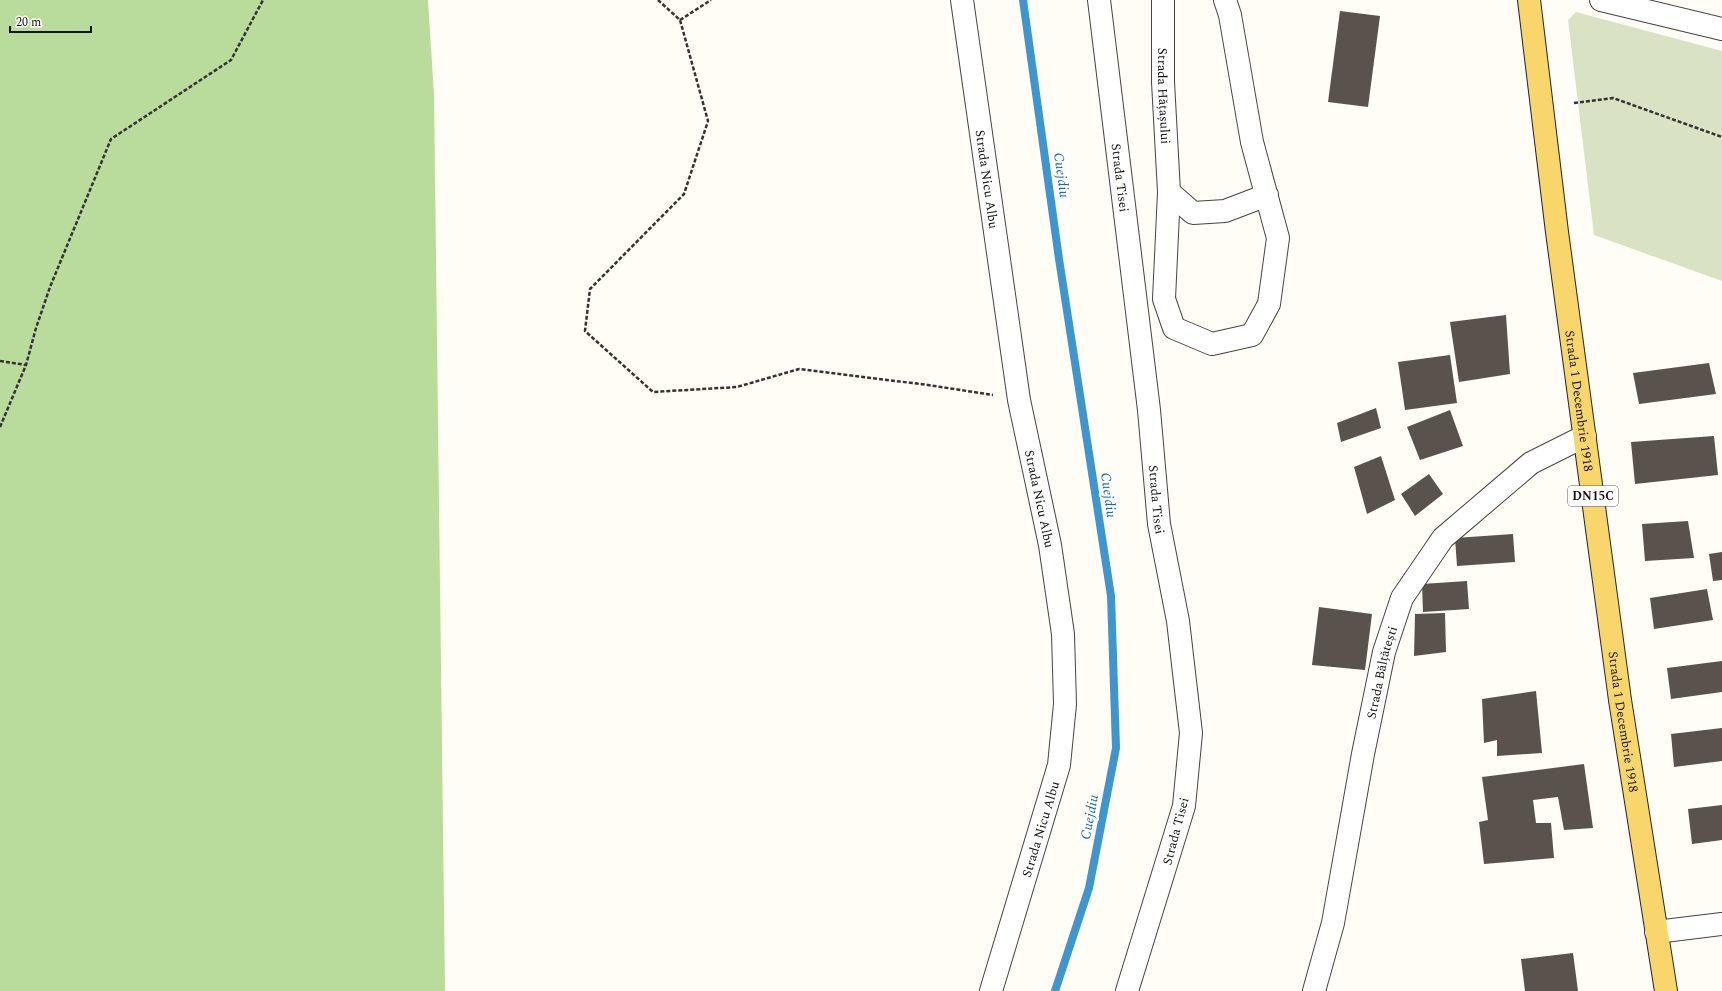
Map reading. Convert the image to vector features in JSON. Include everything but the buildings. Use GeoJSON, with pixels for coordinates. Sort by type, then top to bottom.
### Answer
{"type":"FeatureCollection","features":[{"type":"Feature","properties":{"kind":"main road","name":"Strada 1 Decembrie 1918"},"geometry":{"type":"LineString","coordinates":[[1529,0],[1557,232],[1620,700],[1666,991]]}},
{"type":"Feature","properties":{"kind":"street","name":"Strada Nicu Albu"},"geometry":{"type":"LineString","coordinates":[[962,0],[1019,400],[1053,568],[1063,634],[1065,704],[1059,765],[991,991]]}},
{"type":"Feature","properties":{"kind":"street","name":"Strada Tisei"},"geometry":{"type":"LineString","coordinates":[[1099,0],[1148,403],[1159,524],[1178,621],[1191,733],[1184,806],[1127,991]]}},
{"type":"Feature","properties":{"kind":"street","name":"Strada Hățașului"},"geometry":{"type":"LineString","coordinates":[[1163,0],[1163,82],[1169,192],[1164,299],[1174,328],[1212,344],[1252,335],[1269,304],[1278,238],[1252,142],[1230,15],[1225,0]]}},
{"type":"Feature","properties":{"kind":"street"},"geometry":{"type":"LineString","coordinates":[[1601,0],[1722,29]]}},
{"type":"Feature","properties":{"kind":"street"},"geometry":{"type":"LineString","coordinates":[[1169,192],[1193,214],[1225,211],[1267,195]]}},
{"type":"Feature","properties":{"kind":"street","name":"Strada Bălțătești"},"geometry":{"type":"LineString","coordinates":[[1314,991],[1333,922],[1384,652],[1402,598],[1443,538],[1531,463],[1585,436]]}},
{"type":"Feature","properties":{"kind":"street"},"geometry":{"type":"LineString","coordinates":[[1656,932],[1722,924]]}},
{"type":"Feature","properties":{"kind":"path"},"geometry":{"type":"LineString","coordinates":[[0,427],[26,365],[36,328],[50,287],[111,139],[231,60],[263,0]]}},
{"type":"Feature","properties":{"kind":"path"},"geometry":{"type":"LineString","coordinates":[[658,0],[680,20],[708,121],[684,194],[590,289],[585,331],[653,392],[737,387],[799,368],[928,385],[1019,400]]}},
{"type":"Feature","properties":{"kind":"path"},"geometry":{"type":"LineString","coordinates":[[680,20],[712,0]]}},
{"type":"Feature","properties":{"kind":"path"},"geometry":{"type":"LineString","coordinates":[[1574,104],[1613,98],[1722,136]]}},
{"type":"Feature","properties":{"kind":"path"},"geometry":{"type":"LineString","coordinates":[[0,361],[26,365]]}},
{"type":"Feature","properties":{"kind":"green space"},"geometry":{"type":"Polygon","coordinates":[[[0,0],[428,0],[434,95],[445,991],[0,991],[0,0]]]}},
{"type":"Feature","properties":{"kind":"green space"},"geometry":{"type":"Polygon","coordinates":[[[1576,12],[1722,51],[1722,281],[1594,235],[1568,20],[1576,12]]]}},
{"type":"Feature","properties":{"kind":"waterway","name":"Cuejdiu"},"geometry":{"type":"LineString","coordinates":[[1023,0],[1059,259],[1111,596],[1116,748],[1089,888],[1055,991]]}}]}
